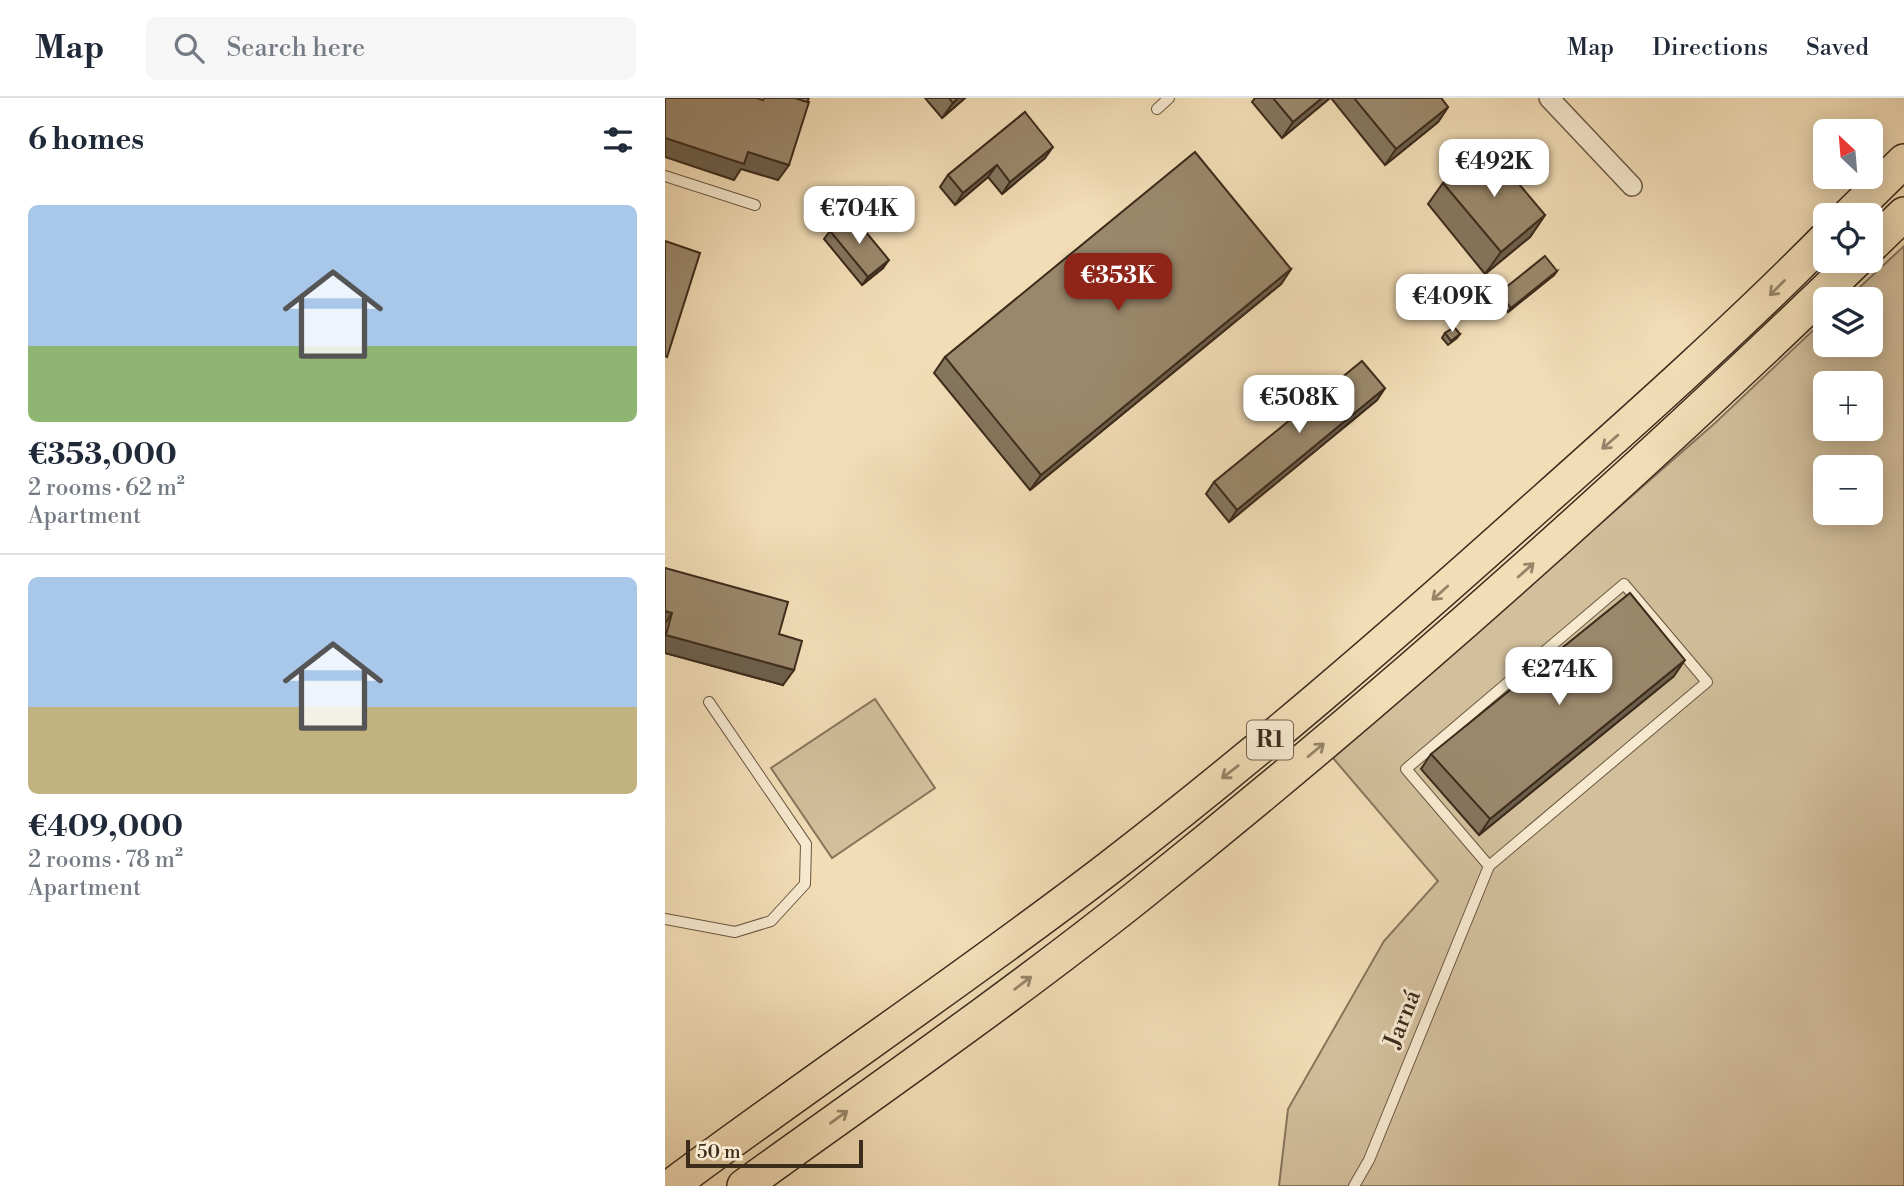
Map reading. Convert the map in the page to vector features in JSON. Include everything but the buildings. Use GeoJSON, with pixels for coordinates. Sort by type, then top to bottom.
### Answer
{"type":"FeatureCollection","features":[{"type":"Feature","properties":{"kind":"highway"},"geometry":{"type":"LineString","coordinates":[[1861,203],[1904,161]]}},
{"type":"Feature","properties":{"kind":"highway"},"geometry":{"type":"LineString","coordinates":[[1883,234],[1904,214]]}},
{"type":"Feature","properties":{"kind":"highway","name":"R1"},"geometry":{"type":"LineString","coordinates":[[671,1186],[1110,868],[1261,748],[1662,396],[1813,251]]}},
{"type":"Feature","properties":{"kind":"highway","name":"R1"},"geometry":{"type":"LineString","coordinates":[[744,1186],[1112,916],[1271,788],[1449,639],[1689,422],[1844,273]]}},
{"type":"Feature","properties":{"kind":"street"},"geometry":{"type":"LineString","coordinates":[[1549,98],[1632,186]]}},
{"type":"Feature","properties":{"kind":"lane"},"geometry":{"type":"LineString","coordinates":[[1157,109],[1169,98]]}},
{"type":"Feature","properties":{"kind":"lane"},"geometry":{"type":"LineString","coordinates":[[665,176],[755,205]]}},
{"type":"Feature","properties":{"kind":"lane"},"geometry":{"type":"LineString","coordinates":[[1623,584],[1707,682],[1489,866],[1406,769],[1623,584]]}},
{"type":"Feature","properties":{"kind":"lane"},"geometry":{"type":"LineString","coordinates":[[665,919],[735,932],[771,921],[805,884],[806,844],[709,702]]}},
{"type":"Feature","properties":{"kind":"lane","name":"Jarná"},"geometry":{"type":"LineString","coordinates":[[1354,1186],[1369,1160],[1489,866]]}},
{"type":"Feature","properties":{"kind":"shaded area"},"geometry":{"type":"Polygon","coordinates":[[[1904,246],[1904,1186],[1279,1186],[1288,1109],[1384,941],[1438,881],[1333,758],[1715,423],[1813,330],[1813,357],[1883,357],[1883,287],[1860,287],[1875,273],[1883,273],[1883,266],[1904,246]]]}},
{"type":"Feature","properties":{"kind":"shaded area"},"geometry":{"type":"Polygon","coordinates":[[[875,699],[935,788],[832,858],[771,768],[875,699]]]}}]}
